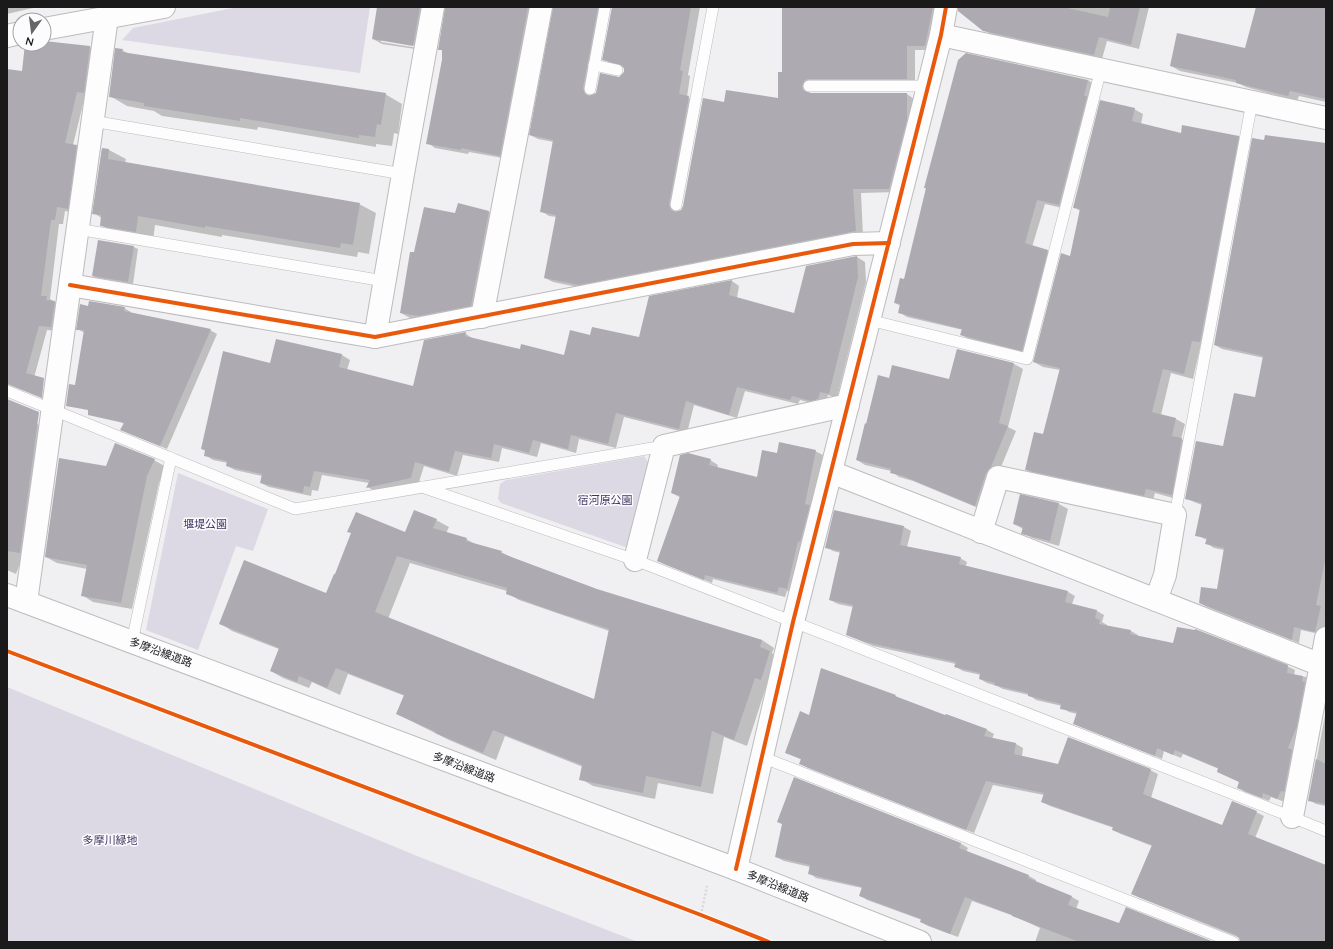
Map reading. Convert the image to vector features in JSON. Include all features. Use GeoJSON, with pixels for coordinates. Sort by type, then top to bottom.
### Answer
{"type":"FeatureCollection","features":[{"type":"Feature","properties":{"kind":"street"},"geometry":{"type":"LineString","coordinates":[[52,28],[164,7]]}},
{"type":"Feature","properties":{"kind":"street"},"geometry":{"type":"LineString","coordinates":[[375,337],[433,7]]}},
{"type":"Feature","properties":{"kind":"street"},"geometry":{"type":"LineString","coordinates":[[482,317],[541,7]]}},
{"type":"Feature","properties":{"kind":"street"},"geometry":{"type":"LineString","coordinates":[[736,869],[793,622],[941,34],[946,7]]}},
{"type":"Feature","properties":{"kind":"street"},"geometry":{"type":"LineString","coordinates":[[16,599],[52,410],[107,18]]}},
{"type":"Feature","properties":{"kind":"street"},"geometry":{"type":"LineString","coordinates":[[941,34],[1326,118]]}},
{"type":"Feature","properties":{"kind":"street"},"geometry":{"type":"LineString","coordinates":[[70,285],[375,337],[853,244],[889,243]]}},
{"type":"Feature","properties":{"kind":"street"},"geometry":{"type":"LineString","coordinates":[[635,560],[664,446],[848,405]]}},
{"type":"Feature","properties":{"kind":"street"},"geometry":{"type":"LineString","coordinates":[[831,472],[1321,665]]}},
{"type":"Feature","properties":{"kind":"street"},"geometry":{"type":"LineString","coordinates":[[981,532],[998,477],[1175,515],[1165,575],[1156,600]]}},
{"type":"Feature","properties":{"kind":"street","name":"多摩沿線道路"},"geometry":{"type":"LineString","coordinates":[[16,599],[736,869],[920,942]]}},
{"type":"Feature","properties":{"kind":"street"},"geometry":{"type":"LineString","coordinates":[[1292,817],[1326,638]]}},
{"type":"Feature","properties":{"kind":"lane"},"geometry":{"type":"LineString","coordinates":[[590,89],[605,7]]}},
{"type":"Feature","properties":{"kind":"lane"},"geometry":{"type":"LineString","coordinates":[[676,205],[713,7]]}},
{"type":"Feature","properties":{"kind":"lane"},"geometry":{"type":"LineString","coordinates":[[594,65],[617,70]]}},
{"type":"Feature","properties":{"kind":"lane"},"geometry":{"type":"LineString","coordinates":[[869,320],[1027,359],[1102,69]]}},
{"type":"Feature","properties":{"kind":"lane"},"geometry":{"type":"LineString","coordinates":[[809,86],[928,86]]}},
{"type":"Feature","properties":{"kind":"lane"},"geometry":{"type":"LineString","coordinates":[[1175,515],[1252,102]]}},
{"type":"Feature","properties":{"kind":"lane"},"geometry":{"type":"LineString","coordinates":[[92,122],[403,174]]}},
{"type":"Feature","properties":{"kind":"lane"},"geometry":{"type":"LineString","coordinates":[[77,229],[384,281]]}},
{"type":"Feature","properties":{"kind":"lane"},"geometry":{"type":"LineString","coordinates":[[7,391],[295,509],[664,446]]}},
{"type":"Feature","properties":{"kind":"lane"},"geometry":{"type":"LineString","coordinates":[[132,642],[171,458]]}},
{"type":"Feature","properties":{"kind":"lane"},"geometry":{"type":"LineString","coordinates":[[422,487],[635,560],[1326,831]]}},
{"type":"Feature","properties":{"kind":"lane"},"geometry":{"type":"LineString","coordinates":[[762,757],[1234,942]]}},
{"type":"Feature","properties":{"kind":"path"},"geometry":{"type":"LineString","coordinates":[[693,912],[708,917]]}},
{"type":"Feature","properties":{"kind":"green space"},"geometry":{"type":"Polygon","coordinates":[[[238,7],[370,7],[360,73],[122,40],[133,28],[238,7]]]}},
{"type":"Feature","properties":{"kind":"green space","name":"宿河原公園"},"geometry":{"type":"Polygon","coordinates":[[[644,456],[652,468],[628,548],[501,503],[498,499],[500,484],[506,480],[644,456]]]}},
{"type":"Feature","properties":{"kind":"green space","name":"堰堤公園"},"geometry":{"type":"Polygon","coordinates":[[[178,473],[268,509],[253,551],[236,546],[198,650],[146,630],[178,473]]]}},
{"type":"Feature","properties":{"kind":"green space","name":"多摩川緑地"},"geometry":{"type":"Polygon","coordinates":[[[7,687],[422,858],[638,942],[7,942],[7,687]]]}},
{"type":"Feature","properties":{"kind":"building"},"geometry":{"type":"Polygon","coordinates":[[[377,7],[420,7],[413,46],[372,39],[377,7]]]}},
{"type":"Feature","properties":{"kind":"building"},"geometry":{"type":"Polygon","coordinates":[[[445,7],[528,7],[500,156],[461,148],[461,150],[426,144],[442,60],[442,50],[438,50],[445,7]]]}},
{"type":"Feature","properties":{"kind":"building"},"geometry":{"type":"Polygon","coordinates":[[[553,7],[598,7],[583,88],[585,94],[589,96],[596,93],[600,73],[619,77],[624,72],[624,68],[621,65],[602,60],[612,7],[691,7],[680,70],[683,71],[679,94],[689,96],[669,204],[671,210],[675,212],[681,210],[683,206],[703,98],[724,102],[726,90],[778,98],[778,72],[782,72],[782,7],[933,7],[925,46],[907,46],[907,79],[809,79],[805,80],[802,86],[803,90],[809,93],[907,93],[907,120],[889,189],[853,189],[856,231],[579,285],[544,278],[556,215],[540,212],[553,140],[529,135],[553,7]]]}},
{"type":"Feature","properties":{"kind":"building"},"geometry":{"type":"Polygon","coordinates":[[[958,7],[1063,7],[1108,17],[1110,7],[1140,7],[1131,45],[1099,37],[1094,55],[983,31],[958,11],[958,7]]]}},
{"type":"Feature","properties":{"kind":"building"},"geometry":{"type":"Polygon","coordinates":[[[1256,7],[1326,7],[1326,99],[1290,91],[1288,96],[1236,83],[1236,80],[1170,66],[1177,33],[1245,48],[1256,7]]]}},
{"type":"Feature","properties":{"kind":"building"},"geometry":{"type":"Polygon","coordinates":[[[52,42],[90,46],[84,93],[77,92],[65,143],[77,145],[68,209],[57,207],[55,220],[51,220],[41,296],[47,296],[46,300],[55,301],[51,327],[39,326],[26,373],[44,378],[42,398],[7,384],[7,69],[22,71],[24,52],[52,52],[52,42]]]}},
{"type":"Feature","properties":{"kind":"building"},"geometry":{"type":"Polygon","coordinates":[[[115,48],[123,49],[122,52],[386,93],[381,125],[377,124],[375,137],[359,135],[359,138],[240,118],[240,121],[144,106],[144,103],[109,97],[115,48]]]}},
{"type":"Feature","properties":{"kind":"building"},"geometry":{"type":"Polygon","coordinates":[[[966,53],[1088,80],[1084,96],[1087,96],[1059,205],[1037,200],[1025,243],[1048,250],[1022,351],[960,335],[962,329],[898,313],[900,304],[894,303],[900,278],[904,279],[926,188],[924,188],[958,60],[966,53]]]}},
{"type":"Feature","properties":{"kind":"building"},"geometry":{"type":"Polygon","coordinates":[[[1100,100],[1135,108],[1132,121],[1181,133],[1182,125],[1239,136],[1200,342],[1192,341],[1184,374],[1163,369],[1152,412],[1176,418],[1172,436],[1182,438],[1172,495],[1146,489],[1144,496],[1025,470],[1034,432],[1043,434],[1060,368],[1033,362],[1061,253],[1070,256],[1080,209],[1073,208],[1100,100]]]}},
{"type":"Feature","properties":{"kind":"building"},"geometry":{"type":"Polygon","coordinates":[[[1265,135],[1326,143],[1326,556],[1316,605],[1321,606],[1315,632],[1294,627],[1292,640],[1199,603],[1201,587],[1217,589],[1224,548],[1205,544],[1207,538],[1195,536],[1202,503],[1185,499],[1196,441],[1223,446],[1234,393],[1255,397],[1263,356],[1214,345],[1252,138],[1264,140],[1265,135]]]}},
{"type":"Feature","properties":{"kind":"building"},"geometry":{"type":"Polygon","coordinates":[[[102,148],[109,149],[108,159],[360,203],[353,245],[341,243],[340,248],[205,226],[205,228],[138,216],[136,232],[100,226],[101,215],[92,214],[102,148]]]}},
{"type":"Feature","properties":{"kind":"building"},"geometry":{"type":"Polygon","coordinates":[[[458,203],[489,211],[471,306],[418,316],[400,313],[410,252],[414,252],[424,207],[455,213],[458,203]]]}},
{"type":"Feature","properties":{"kind":"building"},"geometry":{"type":"Polygon","coordinates":[[[98,240],[134,246],[128,282],[92,276],[98,240]]]}},
{"type":"Feature","properties":{"kind":"building"},"geometry":{"type":"Polygon","coordinates":[[[857,256],[858,277],[829,394],[820,392],[818,399],[811,401],[792,396],[790,400],[737,387],[729,415],[686,401],[679,429],[616,413],[608,444],[571,435],[568,449],[533,440],[529,453],[494,444],[491,458],[455,451],[449,472],[415,462],[411,478],[366,488],[370,480],[314,471],[310,487],[304,486],[303,493],[260,483],[262,474],[226,466],[227,461],[204,456],[205,450],[201,449],[223,351],[270,363],[276,339],[342,354],[339,367],[413,386],[424,340],[466,332],[465,336],[520,349],[521,344],[564,355],[570,330],[590,335],[592,327],[639,337],[649,296],[732,280],[729,295],[794,313],[806,266],[857,256]]]}},
{"type":"Feature","properties":{"kind":"building"},"geometry":{"type":"Polygon","coordinates":[[[89,301],[125,307],[124,311],[211,329],[160,446],[120,430],[124,423],[88,415],[88,410],[66,406],[69,384],[75,385],[84,330],[76,330],[80,304],[88,306],[89,301]]]}},
{"type":"Feature","properties":{"kind":"building"},"geometry":{"type":"Polygon","coordinates":[[[957,349],[1014,363],[999,423],[1008,426],[991,467],[986,473],[975,506],[903,476],[890,473],[891,469],[856,460],[878,375],[889,378],[892,365],[949,379],[957,349]]]}},
{"type":"Feature","properties":{"kind":"building"},"geometry":{"type":"Polygon","coordinates":[[[7,399],[39,412],[20,553],[7,551],[7,399]]]}},
{"type":"Feature","properties":{"kind":"building"},"geometry":{"type":"Polygon","coordinates":[[[779,442],[816,450],[805,504],[810,505],[800,542],[798,541],[787,589],[779,587],[777,593],[705,575],[704,580],[657,561],[680,496],[671,493],[680,455],[688,453],[711,459],[709,465],[757,477],[762,450],[777,453],[779,442]]]}},
{"type":"Feature","properties":{"kind":"building"},"geometry":{"type":"Polygon","coordinates":[[[115,443],[155,459],[147,476],[121,603],[81,596],[87,565],[45,557],[59,458],[106,466],[115,443]]]}},
{"type":"Feature","properties":{"kind":"building"},"geometry":{"type":"Polygon","coordinates":[[[1020,494],[1059,503],[1050,541],[1021,534],[1023,527],[1013,524],[1020,494]]]}},
{"type":"Feature","properties":{"kind":"building"},"geometry":{"type":"Polygon","coordinates":[[[414,510],[437,519],[433,528],[467,538],[466,541],[502,551],[501,553],[597,589],[762,640],[760,647],[770,651],[761,680],[755,678],[734,740],[712,731],[701,787],[646,776],[643,793],[579,780],[582,765],[493,730],[483,753],[435,733],[436,732],[396,714],[404,695],[336,668],[327,688],[299,676],[297,682],[270,671],[279,648],[219,624],[244,560],[326,593],[351,533],[347,532],[356,512],[405,532],[414,510]],[[397,556],[375,612],[594,699],[609,629],[506,594],[507,588],[397,556]]]}},
{"type":"Feature","properties":{"kind":"building"},"geometry":{"type":"Polygon","coordinates":[[[834,510],[904,526],[900,545],[961,557],[959,564],[1068,591],[1065,602],[1097,610],[1095,618],[1100,620],[1099,624],[1131,630],[1130,634],[1173,643],[1177,627],[1195,629],[1288,665],[1287,673],[1303,676],[1302,681],[1305,682],[1297,726],[1288,748],[1292,750],[1284,792],[1281,791],[1277,799],[1263,793],[1262,798],[1237,788],[1239,782],[1217,772],[1218,768],[1175,750],[1173,755],[1157,748],[1155,756],[1073,724],[1077,712],[1060,709],[1061,704],[1028,696],[1028,693],[994,685],[995,683],[979,679],[980,673],[954,667],[956,662],[865,642],[846,635],[853,605],[829,600],[840,551],[825,548],[834,510]]]}},
{"type":"Feature","properties":{"kind":"building"},"geometry":{"type":"Polygon","coordinates":[[[821,668],[896,695],[895,696],[945,715],[946,714],[987,729],[984,736],[1016,743],[1014,754],[1058,764],[1068,737],[1151,769],[1143,794],[1222,825],[1232,801],[1257,811],[1248,834],[1326,865],[1326,942],[1240,942],[1236,935],[1131,894],[1152,845],[1112,830],[1113,827],[1041,802],[1044,793],[986,781],[966,830],[799,764],[801,759],[785,753],[800,711],[809,715],[821,668]]]}},
{"type":"Feature","properties":{"kind":"building"},"geometry":{"type":"Polygon","coordinates":[[[1316,759],[1326,764],[1326,804],[1308,801],[1316,759]]]}},
{"type":"Feature","properties":{"kind":"building"},"geometry":{"type":"Polygon","coordinates":[[[794,777],[961,843],[959,848],[1029,875],[1028,878],[1072,896],[1068,905],[1119,923],[1126,907],[1214,942],[1079,942],[965,897],[950,934],[920,922],[921,919],[859,896],[862,887],[808,874],[810,865],[775,857],[782,824],[777,822],[794,777]]]}},
{"type":"Feature","properties":{"kind":"cycle path"},"geometry":{"type":"LineString","coordinates":[[736,869],[793,622],[941,35],[946,7]]}},
{"type":"Feature","properties":{"kind":"cycle path"},"geometry":{"type":"LineString","coordinates":[[70,285],[375,337],[853,244],[889,243]]}},
{"type":"Feature","properties":{"kind":"cycle path"},"geometry":{"type":"LineString","coordinates":[[7,651],[769,942]]}}]}
